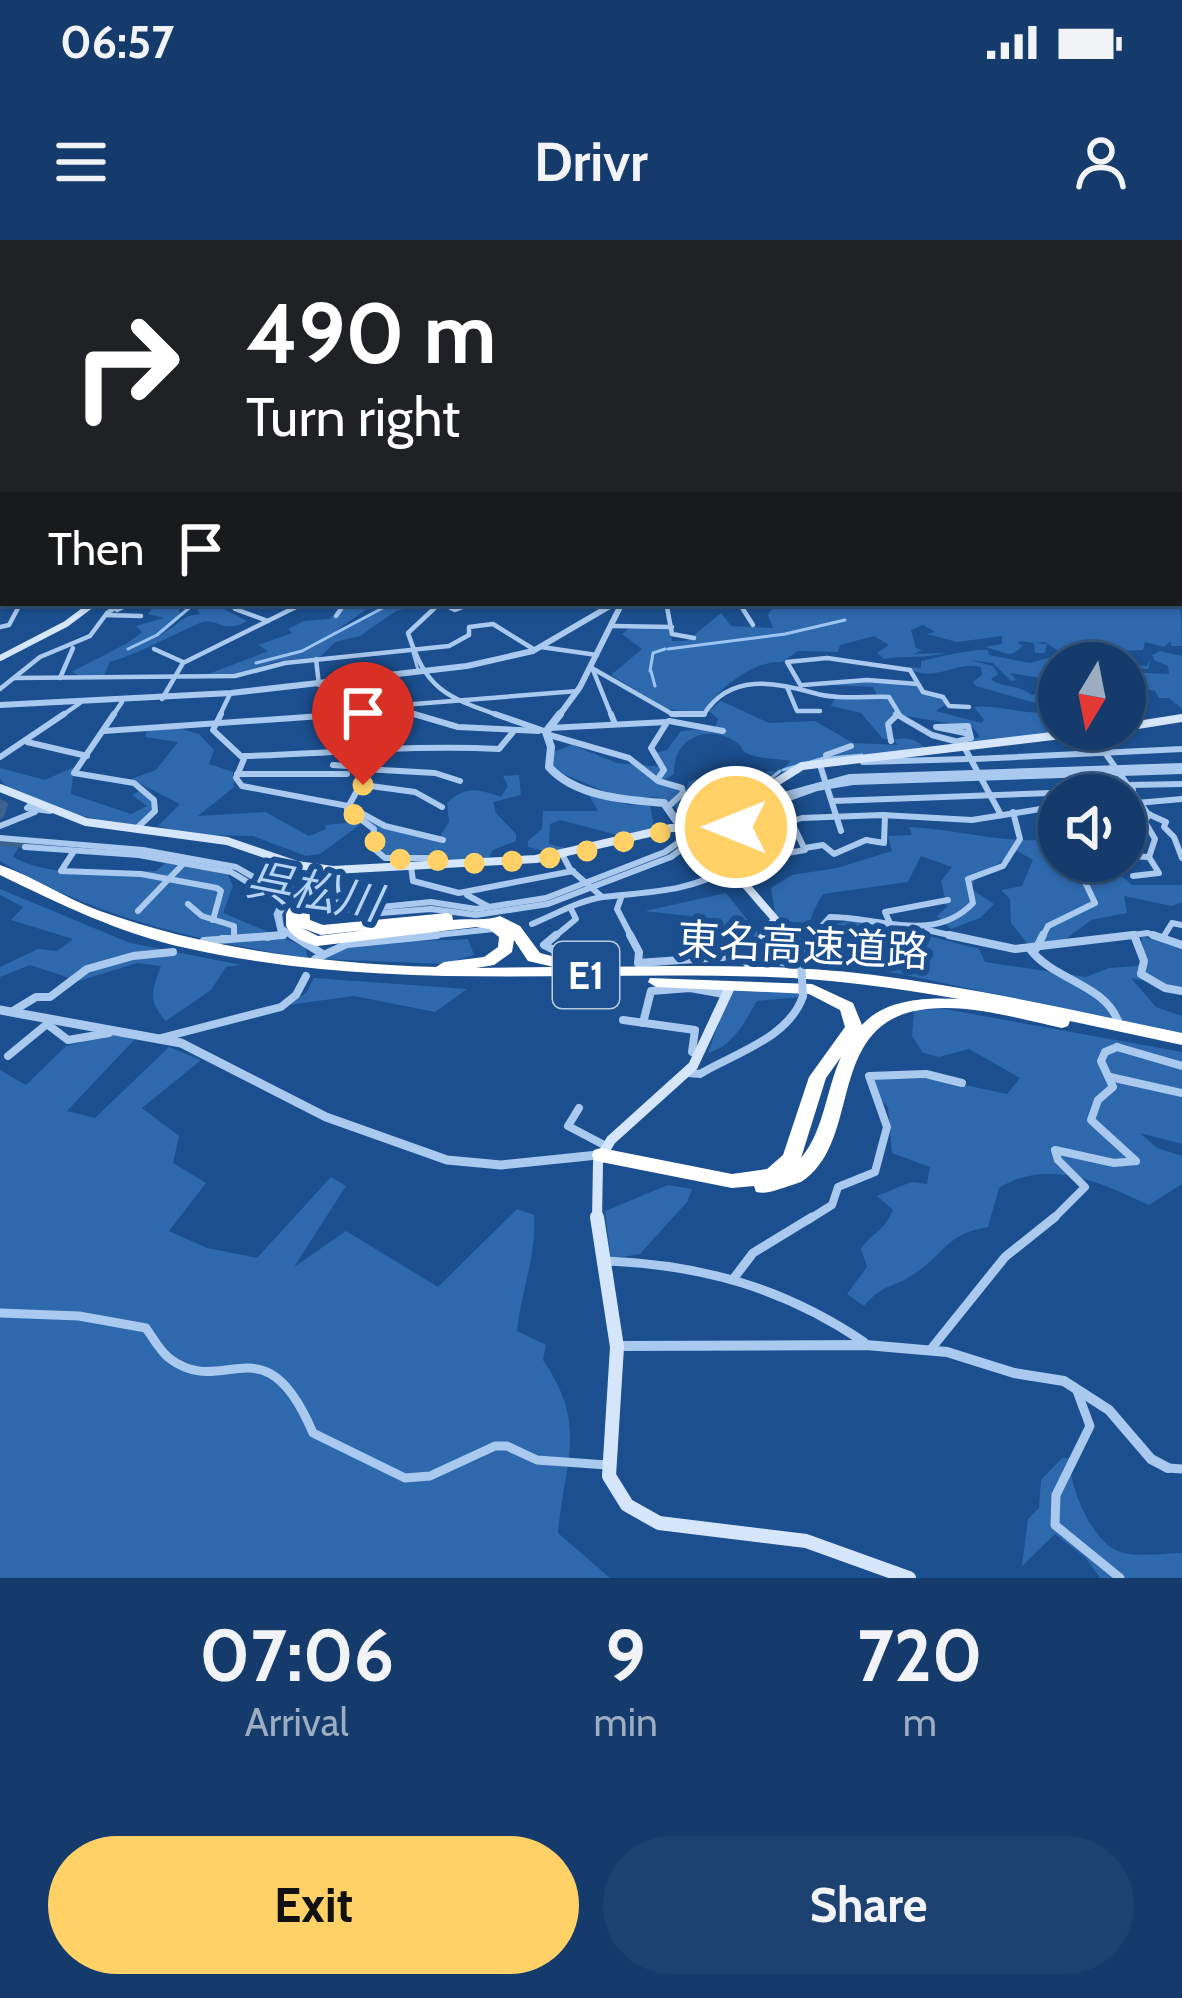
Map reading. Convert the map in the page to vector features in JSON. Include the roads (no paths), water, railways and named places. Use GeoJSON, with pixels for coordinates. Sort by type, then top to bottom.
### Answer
{"type":"FeatureCollection","features":[{"type":"Feature","properties":{"kind":"highway","name":"東名高速道路"},"geometry":{"type":"LineString","coordinates":[[0,869],[67,903],[135,928],[205,946],[314,963],[474,976],[708,971],[809,974],[937,987],[1182,1043]]}},
{"type":"Feature","properties":{"kind":"highway"},"geometry":{"type":"LineString","coordinates":[[314,963],[408,968],[478,964],[500,955],[508,939],[501,928],[476,922],[340,941],[311,940],[292,926],[292,913],[321,869]]}},
{"type":"Feature","properties":{"kind":"highway","name":"東名高速道路"},"geometry":{"type":"LineString","coordinates":[[0,878],[59,908],[128,933],[264,965],[395,980],[720,979],[860,986],[955,998],[1118,1035],[1182,1043]]}},
{"type":"Feature","properties":{"kind":"highway"},"geometry":{"type":"LineString","coordinates":[[301,896],[300,919],[321,930],[430,918],[490,919],[512,927],[531,954],[548,964],[708,971]]}},
{"type":"Feature","properties":{"kind":"highway"},"geometry":{"type":"LineString","coordinates":[[575,981],[812,989],[840,1000],[854,1019],[850,1035],[818,1077],[788,1163],[772,1176],[732,1181],[603,1150]]}},
{"type":"Feature","properties":{"kind":"highway"},"geometry":{"type":"LineString","coordinates":[[603,1150],[741,1186],[773,1186],[794,1179],[817,1157],[857,1036],[876,1018],[903,1007],[965,1006],[1118,1035]]}},
{"type":"Feature","properties":{"kind":"main road"},"geometry":{"type":"LineString","coordinates":[[0,658],[72,621],[90,606]]}},
{"type":"Feature","properties":{"kind":"main road"},"geometry":{"type":"LineString","coordinates":[[1146,724],[1182,720]]}},
{"type":"Feature","properties":{"kind":"main road"},"geometry":{"type":"LineString","coordinates":[[751,958],[773,929],[774,915],[731,865],[734,845],[748,835],[755,808],[767,788],[786,773],[822,763],[1038,740]]}},
{"type":"Feature","properties":{"kind":"main road"},"geometry":{"type":"LineString","coordinates":[[0,784],[33,808],[135,831],[226,841],[321,869],[563,856],[680,826],[724,826],[748,835]]}},
{"type":"Feature","properties":{"kind":"main road"},"geometry":{"type":"LineString","coordinates":[[727,990],[688,1073],[603,1150],[596,1207],[617,1346],[607,1465],[621,1498],[650,1520],[806,1541],[909,1578]]}},
{"type":"Feature","properties":{"kind":"street"},"geometry":{"type":"LineString","coordinates":[[0,689],[46,654],[73,646],[103,626],[106,614],[121,606]]}},
{"type":"Feature","properties":{"kind":"street"},"geometry":{"type":"LineString","coordinates":[[162,699],[183,662],[298,606]]}},
{"type":"Feature","properties":{"kind":"street"},"geometry":{"type":"LineString","coordinates":[[336,616],[343,606]]}},
{"type":"Feature","properties":{"kind":"street"},"geometry":{"type":"LineString","coordinates":[[437,606],[408,633],[421,673],[457,699],[625,756],[657,780],[683,790],[669,806]]}},
{"type":"Feature","properties":{"kind":"street"},"geometry":{"type":"LineString","coordinates":[[0,705],[230,694],[421,673],[538,648],[613,606]]}},
{"type":"Feature","properties":{"kind":"street"},"geometry":{"type":"LineString","coordinates":[[545,731],[578,691],[612,626],[617,606]]}},
{"type":"Feature","properties":{"kind":"street"},"geometry":{"type":"LineString","coordinates":[[667,606],[677,637],[694,638]]}},
{"type":"Feature","properties":{"kind":"street"},"geometry":{"type":"LineString","coordinates":[[742,606],[753,625]]}},
{"type":"Feature","properties":{"kind":"street"},"geometry":{"type":"LineString","coordinates":[[0,627],[9,625],[18,608]]}},
{"type":"Feature","properties":{"kind":"street"},"geometry":{"type":"LineString","coordinates":[[236,609],[268,621]]}},
{"type":"Feature","properties":{"kind":"street"},"geometry":{"type":"LineString","coordinates":[[106,614],[141,616]]}},
{"type":"Feature","properties":{"kind":"street"},"geometry":{"type":"LineString","coordinates":[[14,678],[235,676],[316,659],[449,646],[469,635],[470,627],[493,624],[538,648],[597,656]]}},
{"type":"Feature","properties":{"kind":"street"},"geometry":{"type":"LineString","coordinates":[[612,626],[671,627]]}},
{"type":"Feature","properties":{"kind":"street"},"geometry":{"type":"LineString","coordinates":[[60,678],[73,646]]}},
{"type":"Feature","properties":{"kind":"street"},"geometry":{"type":"LineString","coordinates":[[154,649],[183,662]]}},
{"type":"Feature","properties":{"kind":"street"},"geometry":{"type":"LineString","coordinates":[[897,715],[895,701],[889,697],[812,693],[788,660],[827,658],[911,670],[923,692],[943,697],[949,706],[969,707]]}},
{"type":"Feature","properties":{"kind":"street"},"geometry":{"type":"LineString","coordinates":[[316,659],[319,685]]}},
{"type":"Feature","properties":{"kind":"street"},"geometry":{"type":"LineString","coordinates":[[590,668],[670,719],[722,731]]}},
{"type":"Feature","properties":{"kind":"street"},"geometry":{"type":"LineString","coordinates":[[590,668],[616,724]]}},
{"type":"Feature","properties":{"kind":"street"},"geometry":{"type":"LineString","coordinates":[[360,702],[448,725],[514,732],[703,715],[711,703],[737,685],[867,680],[918,684]]}},
{"type":"Feature","properties":{"kind":"street"},"geometry":{"type":"LineString","coordinates":[[358,681],[363,784],[348,811],[376,832],[372,847],[380,857],[397,861],[437,858],[446,865]]}},
{"type":"Feature","properties":{"kind":"street"},"geometry":{"type":"LineString","coordinates":[[785,685],[797,711],[820,711]]}},
{"type":"Feature","properties":{"kind":"street"},"geometry":{"type":"LineString","coordinates":[[389,706],[578,691]]}},
{"type":"Feature","properties":{"kind":"street"},"geometry":{"type":"LineString","coordinates":[[230,694],[214,732],[242,757],[244,765],[237,774]]}},
{"type":"Feature","properties":{"kind":"street"},"geometry":{"type":"LineString","coordinates":[[122,702],[76,776],[134,783],[156,801],[154,813],[135,831]]}},
{"type":"Feature","properties":{"kind":"street"},"geometry":{"type":"LineString","coordinates":[[1,755],[80,703]]}},
{"type":"Feature","properties":{"kind":"street"},"geometry":{"type":"LineString","coordinates":[[657,780],[664,770],[651,748],[676,706]]}},
{"type":"Feature","properties":{"kind":"street"},"geometry":{"type":"LineString","coordinates":[[104,731],[360,713]]}},
{"type":"Feature","properties":{"kind":"street"},"geometry":{"type":"LineString","coordinates":[[891,741],[888,724],[897,715]]}},
{"type":"Feature","properties":{"kind":"street"},"geometry":{"type":"LineString","coordinates":[[897,715],[932,735],[959,741],[971,738],[970,734],[968,726],[937,727],[970,734]]}},
{"type":"Feature","properties":{"kind":"street"},"geometry":{"type":"LineString","coordinates":[[1122,774],[1094,737],[1182,720]]}},
{"type":"Feature","properties":{"kind":"street"},"geometry":{"type":"LineString","coordinates":[[545,731],[551,747],[549,767],[559,782],[584,794]]}},
{"type":"Feature","properties":{"kind":"street"},"geometry":{"type":"LineString","coordinates":[[242,757],[363,754],[428,745],[499,749],[514,732]]}},
{"type":"Feature","properties":{"kind":"street"},"geometry":{"type":"LineString","coordinates":[[24,741],[87,757]]}},
{"type":"Feature","properties":{"kind":"street"},"geometry":{"type":"LineString","coordinates":[[959,741],[977,774]]}},
{"type":"Feature","properties":{"kind":"street"},"geometry":{"type":"LineString","coordinates":[[841,831],[822,763],[826,755],[851,746]]}},
{"type":"Feature","properties":{"kind":"street"},"geometry":{"type":"LineString","coordinates":[[977,774],[973,755],[1182,749]]}},
{"type":"Feature","properties":{"kind":"street"},"geometry":{"type":"LineString","coordinates":[[822,763],[921,763],[965,756],[1001,814]]}},
{"type":"Feature","properties":{"kind":"street"},"geometry":{"type":"LineString","coordinates":[[333,765],[348,770],[363,784],[415,791],[442,807]]}},
{"type":"Feature","properties":{"kind":"street"},"geometry":{"type":"LineString","coordinates":[[237,774],[363,768],[436,773],[460,781]]}},
{"type":"Feature","properties":{"kind":"street"},"geometry":{"type":"LineString","coordinates":[[709,825],[827,783],[1182,768]]}},
{"type":"Feature","properties":{"kind":"street"},"geometry":{"type":"LineString","coordinates":[[237,774],[246,788],[348,806],[385,826],[443,840]]}},
{"type":"Feature","properties":{"kind":"street"},"geometry":{"type":"LineString","coordinates":[[557,776],[613,799],[653,800],[669,806],[680,826]]}},
{"type":"Feature","properties":{"kind":"street"},"geometry":{"type":"LineString","coordinates":[[1146,787],[1182,784]]}},
{"type":"Feature","properties":{"kind":"street"},"geometry":{"type":"LineString","coordinates":[[695,808],[753,786],[767,788]]}},
{"type":"Feature","properties":{"kind":"street"},"geometry":{"type":"LineString","coordinates":[[833,801],[1038,793]]}},
{"type":"Feature","properties":{"kind":"street"},"geometry":{"type":"LineString","coordinates":[[718,796],[740,812]]}},
{"type":"Feature","properties":{"kind":"street"},"geometry":{"type":"LineString","coordinates":[[1146,803],[1182,799]]}},
{"type":"Feature","properties":{"kind":"street"},"geometry":{"type":"LineString","coordinates":[[0,826],[33,808]]}},
{"type":"Feature","properties":{"kind":"street"},"geometry":{"type":"LineString","coordinates":[[748,835],[785,822],[885,815],[972,820],[1038,809]]}},
{"type":"Feature","properties":{"kind":"street"},"geometry":{"type":"LineString","coordinates":[[1146,810],[1177,824]]}},
{"type":"Feature","properties":{"kind":"street"},"geometry":{"type":"LineString","coordinates":[[925,928],[970,910],[968,879],[1007,863],[1021,836],[1012,812]]}},
{"type":"Feature","properties":{"kind":"street"},"geometry":{"type":"LineString","coordinates":[[1146,874],[1159,873],[1149,857],[1154,837],[1145,822],[1148,814]]}},
{"type":"Feature","properties":{"kind":"street"},"geometry":{"type":"LineString","coordinates":[[532,924],[601,896],[664,894],[707,881],[731,865],[823,845],[834,854],[866,839],[884,843],[885,815]]}},
{"type":"Feature","properties":{"kind":"street"},"geometry":{"type":"LineString","coordinates":[[785,822],[795,829],[805,848]]}},
{"type":"Feature","properties":{"kind":"street"},"geometry":{"type":"LineString","coordinates":[[1166,823],[1182,859]]}},
{"type":"Feature","properties":{"kind":"street"},"geometry":{"type":"LineString","coordinates":[[0,838],[239,867],[263,886],[371,908],[489,908],[540,900],[674,855],[698,835],[724,826]]}},
{"type":"Feature","properties":{"kind":"street"},"geometry":{"type":"LineString","coordinates":[[748,835],[763,829]]}},
{"type":"Feature","properties":{"kind":"street"},"geometry":{"type":"LineString","coordinates":[[698,835],[734,845]]}},
{"type":"Feature","properties":{"kind":"street"},"geometry":{"type":"LineString","coordinates":[[1172,835],[1182,835]]}},
{"type":"Feature","properties":{"kind":"street"},"geometry":{"type":"LineString","coordinates":[[25,847],[118,850],[236,873],[263,886],[368,914],[389,915],[419,906],[482,914],[539,907],[590,884]]}},
{"type":"Feature","properties":{"kind":"street"},"geometry":{"type":"LineString","coordinates":[[74,851],[62,872],[138,874],[220,889],[214,920]]}},
{"type":"Feature","properties":{"kind":"street"},"geometry":{"type":"LineString","coordinates":[[563,856],[572,871],[601,896]]}},
{"type":"Feature","properties":{"kind":"street"},"geometry":{"type":"LineString","coordinates":[[138,910],[184,863]]}},
{"type":"Feature","properties":{"kind":"street"},"geometry":{"type":"LineString","coordinates":[[412,866],[413,881],[464,892],[489,908]]}},
{"type":"Feature","properties":{"kind":"street"},"geometry":{"type":"LineString","coordinates":[[464,892],[572,871]]}},
{"type":"Feature","properties":{"kind":"street"},"geometry":{"type":"LineString","coordinates":[[1033,949],[1048,926],[1095,903],[1086,882]]}},
{"type":"Feature","properties":{"kind":"street"},"geometry":{"type":"LineString","coordinates":[[301,896],[279,917],[286,934],[314,963]]}},
{"type":"Feature","properties":{"kind":"street"},"geometry":{"type":"LineString","coordinates":[[621,897],[616,907],[639,952],[638,963],[723,957]]}},
{"type":"Feature","properties":{"kind":"street"},"geometry":{"type":"LineString","coordinates":[[889,921],[885,913],[948,900]]}},
{"type":"Feature","properties":{"kind":"street"},"geometry":{"type":"LineString","coordinates":[[188,904],[234,926],[234,934]]}},
{"type":"Feature","properties":{"kind":"street"},"geometry":{"type":"LineString","coordinates":[[571,909],[576,919],[544,945],[556,951],[582,945]]}},
{"type":"Feature","properties":{"kind":"street"},"geometry":{"type":"LineString","coordinates":[[688,1073],[700,1074],[786,1026],[799,1012],[803,948],[827,918],[889,921],[979,945],[1033,949],[1135,935],[1164,936],[1182,945]]}},
{"type":"Feature","properties":{"kind":"street"},"geometry":{"type":"LineString","coordinates":[[1164,936],[1172,923],[1182,926]]}},
{"type":"Feature","properties":{"kind":"street"},"geometry":{"type":"LineString","coordinates":[[161,1038],[274,1010],[297,997],[314,963],[347,944],[494,929]]}},
{"type":"Feature","properties":{"kind":"street"},"geometry":{"type":"LineString","coordinates":[[204,941],[234,934],[262,940],[286,934]]}},
{"type":"Feature","properties":{"kind":"street"},"geometry":{"type":"LineString","coordinates":[[1135,935],[1144,961],[1141,974],[1165,988],[1182,991]]}},
{"type":"Feature","properties":{"kind":"street"},"geometry":{"type":"LineString","coordinates":[[931,1349],[1005,1257],[1044,1228],[1085,1187],[1054,1155],[1055,1150],[1072,1149],[1103,1163],[1136,1161],[1091,1120],[1098,1100],[1113,1087],[1101,1060],[1118,1035],[1117,1012],[1101,996],[1039,964],[1033,949]]}},
{"type":"Feature","properties":{"kind":"street"},"geometry":{"type":"LineString","coordinates":[[5,1012],[36,997],[50,997],[91,968],[133,956],[173,952]]}},
{"type":"Feature","properties":{"kind":"street"},"geometry":{"type":"LineString","coordinates":[[751,958],[787,963]]}},
{"type":"Feature","properties":{"kind":"street"},"geometry":{"type":"LineString","coordinates":[[643,1023],[651,991],[727,990]]}},
{"type":"Feature","properties":{"kind":"street"},"geometry":{"type":"LineString","coordinates":[[5,1012],[161,1038],[200,1050],[338,1123],[447,1160],[501,1166],[603,1150]]}},
{"type":"Feature","properties":{"kind":"street"},"geometry":{"type":"LineString","coordinates":[[623,1020],[695,1030],[692,1052],[700,1055]]}},
{"type":"Feature","properties":{"kind":"street"},"geometry":{"type":"LineString","coordinates":[[8,1056],[48,1022]]}},
{"type":"Feature","properties":{"kind":"street"},"geometry":{"type":"LineString","coordinates":[[1118,1035],[1182,1066]]}},
{"type":"Feature","properties":{"kind":"street"},"geometry":{"type":"LineString","coordinates":[[734,1277],[753,1252],[832,1205],[838,1187],[875,1172],[886,1129],[885,1108],[871,1092],[869,1076],[926,1074],[962,1083]]}},
{"type":"Feature","properties":{"kind":"street"},"geometry":{"type":"LineString","coordinates":[[1110,1077],[1182,1093]]}},
{"type":"Feature","properties":{"kind":"street"},"geometry":{"type":"LineString","coordinates":[[580,1108],[568,1126],[603,1150]]}},
{"type":"Feature","properties":{"kind":"street"},"geometry":{"type":"LineString","coordinates":[[603,1261],[663,1262],[791,1295],[866,1345]]}},
{"type":"Feature","properties":{"kind":"street"},"geometry":{"type":"LineString","coordinates":[[0,1313],[79,1316],[146,1328],[166,1356],[181,1365],[265,1369],[299,1400],[313,1433],[405,1478],[430,1476],[495,1446],[508,1446],[537,1460],[607,1465]]}},
{"type":"Feature","properties":{"kind":"street"},"geometry":{"type":"LineString","coordinates":[[617,1346],[931,1349],[1014,1372],[1054,1377],[1109,1410],[1151,1459],[1175,1468]]}},
{"type":"Feature","properties":{"kind":"street"},"geometry":{"type":"LineString","coordinates":[[1076,1388],[1090,1426],[1079,1454],[1055,1489],[1055,1526],[1093,1551],[1120,1578]]}},
{"type":"Feature","properties":{"kind":"waterway"},"geometry":{"type":"LineString","coordinates":[[128,649],[157,635],[191,606]]}},
{"type":"Feature","properties":{"kind":"waterway"},"geometry":{"type":"LineString","coordinates":[[256,663],[302,651],[386,606]]}},
{"type":"Feature","properties":{"kind":"waterway"},"geometry":{"type":"LineString","coordinates":[[668,649],[785,634],[845,620]]}},
{"type":"Feature","properties":{"kind":"waterway"},"geometry":{"type":"LineString","coordinates":[[650,671],[653,653],[665,649]]}},
{"type":"Feature","properties":{"kind":"waterway"},"geometry":{"type":"LineString","coordinates":[[413,653],[418,670]]}},
{"type":"Feature","properties":{"kind":"waterway"},"geometry":{"type":"LineString","coordinates":[[651,671],[655,686]]}},
{"type":"Feature","properties":{"kind":"waterway"},"geometry":{"type":"LineString","coordinates":[[829,758],[862,755]]}},
{"type":"Feature","properties":{"kind":"waterway"},"geometry":{"type":"LineString","coordinates":[[783,770],[824,758]]}},
{"type":"Feature","properties":{"kind":"waterway"},"geometry":{"type":"LineString","coordinates":[[763,785],[780,771]]}},
{"type":"Feature","properties":{"kind":"waterway","name":"呉松川"},"geometry":{"type":"LineString","coordinates":[[0,803],[4,805],[0,815]]}},
{"type":"Feature","properties":{"kind":"waterway","name":"呉松川"},"geometry":{"type":"LineString","coordinates":[[539,903],[668,855],[698,833],[743,815]]}},
{"type":"Feature","properties":{"kind":"waterway","name":"呉松川"},"geometry":{"type":"LineString","coordinates":[[0,842],[36,845]]}},
{"type":"Feature","properties":{"kind":"waterway","name":"呉松川"},"geometry":{"type":"LineString","coordinates":[[243,872],[261,885],[304,896]]}},
{"type":"Feature","properties":{"kind":"waterway"},"geometry":{"type":"LineString","coordinates":[[279,931],[275,914],[284,896]]}},
{"type":"Feature","properties":{"kind":"waterway","name":"呉松川"},"geometry":{"type":"LineString","coordinates":[[397,909],[431,905],[463,911]]}}]}
